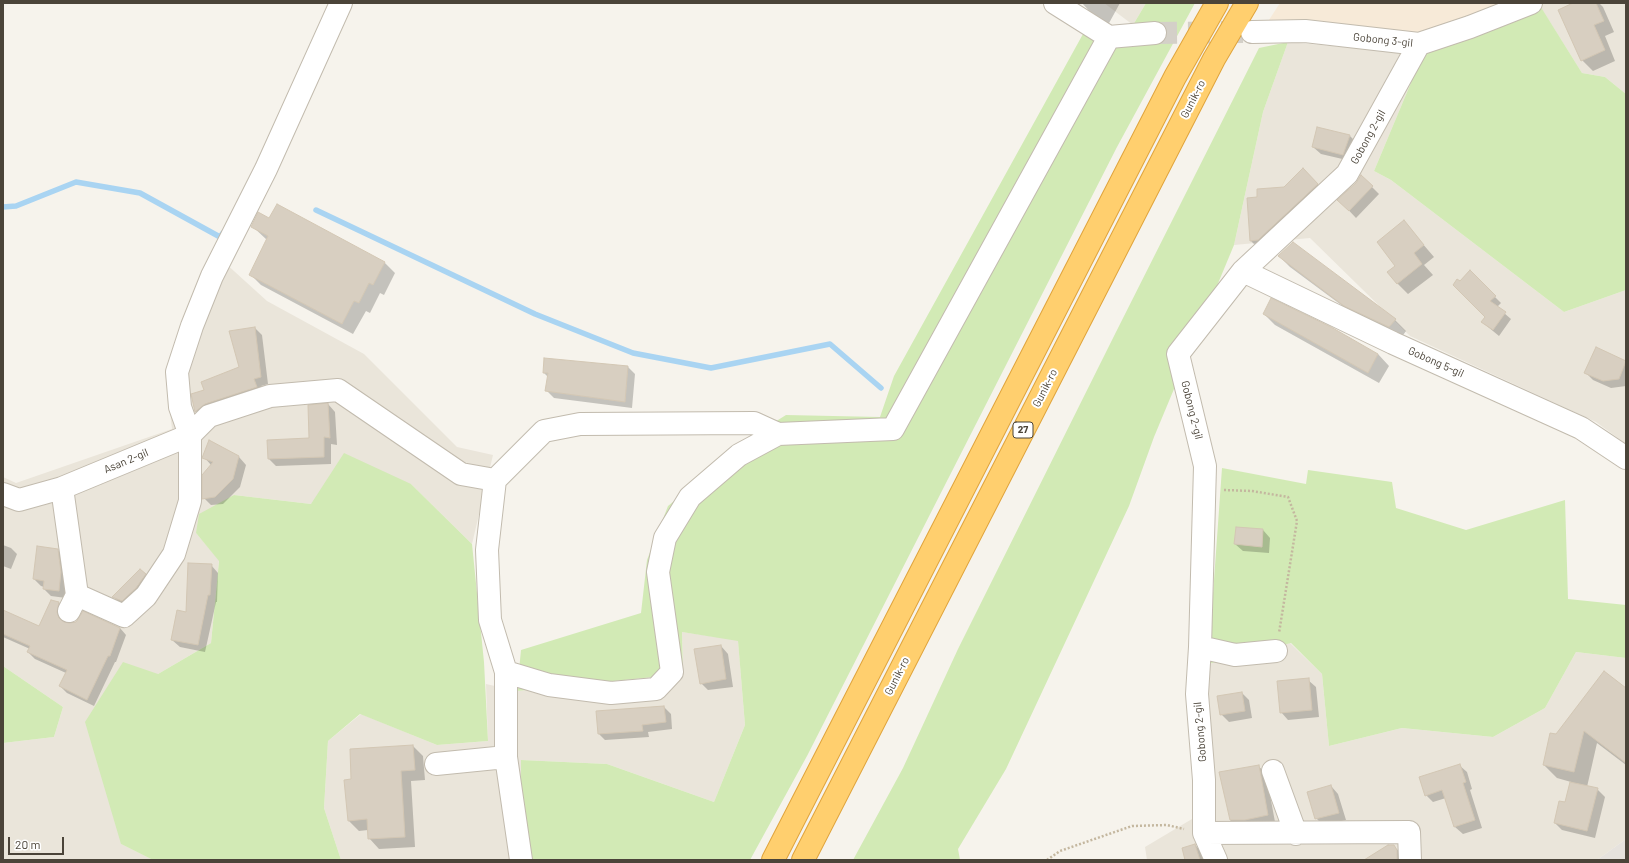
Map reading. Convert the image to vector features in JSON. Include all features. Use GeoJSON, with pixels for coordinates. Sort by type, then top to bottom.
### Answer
{"type":"FeatureCollection","features":[{"type":"Feature","properties":{"kind":"highway","name":"27"},"geometry":{"type":"LineString","coordinates":[[773,860],[1175,77],[1217,3]]}},
{"type":"Feature","properties":{"kind":"highway","name":"Gunik-ro"},"geometry":{"type":"LineString","coordinates":[[803,860],[1214,59],[1247,3]]}},
{"type":"Feature","properties":{"kind":"street"},"geometry":{"type":"LineString","coordinates":[[62,488],[73,603],[124,616],[146,596],[174,554],[190,501],[190,434],[180,407],[177,372],[192,326],[212,276],[266,169],[341,3]]}},
{"type":"Feature","properties":{"kind":"street"},"geometry":{"type":"LineString","coordinates":[[1055,3],[1109,37],[1155,33]]}},
{"type":"Feature","properties":{"kind":"street","name":"Gobong 3-gil"},"geometry":{"type":"LineString","coordinates":[[1252,32],[1305,31],[1419,44],[1470,27],[1531,3]]}},
{"type":"Feature","properties":{"kind":"street"},"geometry":{"type":"LineString","coordinates":[[506,672],[549,685],[611,693],[656,689],[672,672],[658,572],[665,538],[690,498],[738,455],[778,434],[893,429],[1109,37]]}},
{"type":"Feature","properties":{"kind":"street","name":"Gobong 2-gil"},"geometry":{"type":"LineString","coordinates":[[1216,860],[1204,833],[1204,780],[1197,694],[1200,647],[1205,466],[1178,354],[1243,272],[1348,174],[1419,44]]}},
{"type":"Feature","properties":{"kind":"street","name":"Gobong 5-gil"},"geometry":{"type":"LineString","coordinates":[[1243,272],[1392,343],[1581,428],[1626,458]]}},
{"type":"Feature","properties":{"kind":"street"},"geometry":{"type":"LineString","coordinates":[[190,434],[209,416],[270,396],[338,390],[461,474],[495,480]]}},
{"type":"Feature","properties":{"kind":"street"},"geometry":{"type":"LineString","coordinates":[[522,860],[506,757],[506,672],[490,620],[487,550],[495,480],[544,430],[580,424],[754,423],[778,434]]}},
{"type":"Feature","properties":{"kind":"street","name":"Asan 2-gil"},"geometry":{"type":"LineString","coordinates":[[3,494],[19,500],[62,488],[190,434]]}},
{"type":"Feature","properties":{"kind":"street"},"geometry":{"type":"LineString","coordinates":[[1200,647],[1235,655],[1276,651]]}},
{"type":"Feature","properties":{"kind":"street"},"geometry":{"type":"LineString","coordinates":[[436,764],[506,757]]}},
{"type":"Feature","properties":{"kind":"street"},"geometry":{"type":"LineString","coordinates":[[1273,771],[1296,834]]}},
{"type":"Feature","properties":{"kind":"street"},"geometry":{"type":"LineString","coordinates":[[1204,833],[1296,834],[1409,832],[1410,860]]}},
{"type":"Feature","properties":{"kind":"path"},"geometry":{"type":"LineString","coordinates":[[1205,489],[1252,491],[1288,498],[1297,521],[1276,651]]}},
{"type":"Feature","properties":{"kind":"path"},"geometry":{"type":"LineString","coordinates":[[1047,860],[1060,851],[1132,826],[1167,825],[1204,833]]}},
{"type":"Feature","properties":{"kind":"shaded area"},"geometry":{"type":"Polygon","coordinates":[[[1104,3],[1146,3],[1133,25],[1104,3]]]}},
{"type":"Feature","properties":{"kind":"shaded area"},"geometry":{"type":"Polygon","coordinates":[[[1280,3],[1505,3],[1417,35],[1267,23],[1280,3]]]}},
{"type":"Feature","properties":{"kind":"shaded area"},"geometry":{"type":"Polygon","coordinates":[[[1538,3],[1626,3],[1626,94],[1605,77],[1582,73],[1538,3]]]}},
{"type":"Feature","properties":{"kind":"shaded area"},"geometry":{"type":"Polygon","coordinates":[[[1288,42],[1423,54],[1374,171],[1391,180],[1564,312],[1626,290],[1626,444],[1596,422],[1410,336],[1310,238],[1234,245],[1263,112],[1288,42]]]}},
{"type":"Feature","properties":{"kind":"shaded area"},"geometry":{"type":"Polygon","coordinates":[[[213,252],[267,301],[364,354],[457,447],[493,455],[472,544],[411,484],[311,504],[234,495],[196,533],[219,560],[211,643],[158,674],[121,844],[153,860],[3,860],[3,743],[54,737],[63,707],[3,666],[3,477],[16,483],[172,429],[165,371],[213,252]]]}},
{"type":"Feature","properties":{"kind":"shaded area"},"geometry":{"type":"Polygon","coordinates":[[[682,632],[738,640],[745,725],[714,802],[607,764],[521,760],[521,817],[533,860],[341,860],[324,808],[328,741],[361,714],[437,745],[488,741],[486,684],[517,691],[683,674],[682,632]]]}},
{"type":"Feature","properties":{"kind":"shaded area"},"geometry":{"type":"Polygon","coordinates":[[[1290,643],[1322,674],[1329,746],[1402,728],[1493,737],[1545,708],[1576,652],[1626,658],[1626,839],[1597,860],[1147,860],[1145,847],[1192,819],[1208,664],[1290,643]]]}},
{"type":"Feature","properties":{"kind":"shaded area"},"geometry":{"type":"Polygon","coordinates":[[[1626,839],[1626,860],[1597,860],[1626,839]]]}},
{"type":"Feature","properties":{"kind":"green space"},"geometry":{"type":"Polygon","coordinates":[[[1146,3],[1195,3],[1117,147],[807,756],[750,860],[533,860],[521,817],[521,760],[607,764],[714,802],[745,725],[738,641],[682,632],[683,674],[517,691],[521,650],[641,613],[647,560],[668,506],[754,435],[786,415],[880,417],[894,376],[1083,34],[1133,25],[1146,3]]]}},
{"type":"Feature","properties":{"kind":"green space"},"geometry":{"type":"Polygon","coordinates":[[[1539,4],[1582,73],[1605,77],[1626,94],[1626,290],[1564,312],[1391,180],[1374,171],[1423,54],[1539,4]]]}},
{"type":"Feature","properties":{"kind":"green space"},"geometry":{"type":"Polygon","coordinates":[[[1288,42],[1263,112],[1234,245],[1154,437],[1129,506],[1006,769],[958,849],[960,860],[853,860],[903,768],[958,649],[1259,48],[1288,42]]]}},
{"type":"Feature","properties":{"kind":"green space"},"geometry":{"type":"Polygon","coordinates":[[[344,453],[411,484],[472,544],[484,662],[488,741],[437,745],[360,714],[328,741],[324,808],[341,860],[153,860],[121,844],[85,722],[123,662],[158,674],[211,643],[219,561],[196,533],[199,514],[234,495],[311,504],[344,453]]]}},
{"type":"Feature","properties":{"kind":"green space"},"geometry":{"type":"Polygon","coordinates":[[[1222,468],[1306,484],[1308,470],[1392,482],[1396,508],[1466,530],[1565,500],[1568,599],[1626,605],[1626,658],[1576,652],[1545,708],[1493,737],[1402,728],[1329,746],[1322,674],[1291,643],[1208,664],[1222,468]]]}},
{"type":"Feature","properties":{"kind":"green space"},"geometry":{"type":"Polygon","coordinates":[[[3,666],[63,707],[54,737],[3,743],[3,666]]]}},
{"type":"Feature","properties":{"kind":"building"},"geometry":{"type":"Polygon","coordinates":[[[1573,3],[1596,3],[1604,21],[1594,25],[1605,50],[1581,61],[1558,10],[1573,3]]]}},
{"type":"Feature","properties":{"kind":"building"},"geometry":{"type":"Polygon","coordinates":[[[1317,127],[1350,135],[1343,155],[1312,147],[1317,127]]]}},
{"type":"Feature","properties":{"kind":"building"},"geometry":{"type":"Polygon","coordinates":[[[1303,168],[1318,184],[1258,240],[1250,241],[1247,198],[1257,197],[1257,189],[1284,187],[1303,168]]]}},
{"type":"Feature","properties":{"kind":"building"},"geometry":{"type":"Polygon","coordinates":[[[1361,175],[1373,186],[1349,211],[1337,200],[1356,183],[1361,175]]]}},
{"type":"Feature","properties":{"kind":"building"},"geometry":{"type":"Polygon","coordinates":[[[277,204],[385,262],[373,285],[369,283],[359,303],[354,301],[342,324],[249,275],[268,236],[251,227],[258,212],[269,218],[277,204]]]}},
{"type":"Feature","properties":{"kind":"building"},"geometry":{"type":"Polygon","coordinates":[[[1404,220],[1424,245],[1414,253],[1422,264],[1397,284],[1387,272],[1395,266],[1377,242],[1404,220]]]}},
{"type":"Feature","properties":{"kind":"building"},"geometry":{"type":"Polygon","coordinates":[[[1293,242],[1396,319],[1389,327],[1344,306],[1278,256],[1293,242]]]}},
{"type":"Feature","properties":{"kind":"building"},"geometry":{"type":"Polygon","coordinates":[[[1470,270],[1496,296],[1490,301],[1506,312],[1493,330],[1481,322],[1485,317],[1453,285],[1457,279],[1460,281],[1470,270]]]}},
{"type":"Feature","properties":{"kind":"building"},"geometry":{"type":"Polygon","coordinates":[[[1271,298],[1331,327],[1378,354],[1368,373],[1263,314],[1271,298]]]}},
{"type":"Feature","properties":{"kind":"building"},"geometry":{"type":"Polygon","coordinates":[[[255,327],[261,377],[254,379],[257,387],[205,404],[195,412],[191,394],[204,390],[201,382],[239,367],[229,331],[255,327]]]}},
{"type":"Feature","properties":{"kind":"building"},"geometry":{"type":"Polygon","coordinates":[[[1596,347],[1626,361],[1619,379],[1603,381],[1584,373],[1596,347]]]}},
{"type":"Feature","properties":{"kind":"building"},"geometry":{"type":"Polygon","coordinates":[[[544,358],[628,366],[625,402],[545,391],[548,373],[543,373],[544,358]]]}},
{"type":"Feature","properties":{"kind":"building"},"geometry":{"type":"Polygon","coordinates":[[[328,403],[330,438],[324,437],[324,457],[268,459],[267,440],[309,438],[308,405],[328,403]]]}},
{"type":"Feature","properties":{"kind":"building"},"geometry":{"type":"Polygon","coordinates":[[[209,440],[239,456],[233,479],[215,497],[202,499],[202,475],[213,462],[202,458],[209,440]]]}},
{"type":"Feature","properties":{"kind":"building"},"geometry":{"type":"Polygon","coordinates":[[[1236,527],[1263,529],[1262,547],[1234,544],[1236,527]]]}},
{"type":"Feature","properties":{"kind":"building"},"geometry":{"type":"Polygon","coordinates":[[[37,546],[58,549],[61,572],[59,591],[43,589],[44,581],[33,579],[37,546]]]}},
{"type":"Feature","properties":{"kind":"building"},"geometry":{"type":"Polygon","coordinates":[[[188,563],[212,564],[210,595],[208,595],[198,645],[171,640],[177,610],[186,612],[188,563]]]}},
{"type":"Feature","properties":{"kind":"building"},"geometry":{"type":"Polygon","coordinates":[[[140,569],[146,574],[136,588],[122,601],[112,597],[140,569]]]}},
{"type":"Feature","properties":{"kind":"building"},"geometry":{"type":"Polygon","coordinates":[[[51,600],[59,602],[57,612],[59,618],[64,622],[76,622],[83,611],[120,628],[110,656],[108,656],[87,700],[59,686],[67,670],[27,652],[30,646],[3,634],[3,610],[39,626],[51,600]]]}},
{"type":"Feature","properties":{"kind":"building"},"geometry":{"type":"Polygon","coordinates":[[[721,645],[726,679],[700,684],[694,649],[721,645]]]}},
{"type":"Feature","properties":{"kind":"building"},"geometry":{"type":"Polygon","coordinates":[[[1604,671],[1626,688],[1626,763],[1584,731],[1574,772],[1543,765],[1550,733],[1556,734],[1604,671]]]}},
{"type":"Feature","properties":{"kind":"building"},"geometry":{"type":"Polygon","coordinates":[[[1309,678],[1312,710],[1280,713],[1277,681],[1309,678]]]}},
{"type":"Feature","properties":{"kind":"building"},"geometry":{"type":"Polygon","coordinates":[[[1242,692],[1245,711],[1220,715],[1217,696],[1242,692]]]}},
{"type":"Feature","properties":{"kind":"building"},"geometry":{"type":"Polygon","coordinates":[[[664,706],[666,722],[642,725],[643,731],[598,734],[596,711],[664,706]]]}},
{"type":"Feature","properties":{"kind":"building"},"geometry":{"type":"Polygon","coordinates":[[[413,745],[415,770],[401,771],[405,837],[368,839],[367,819],[348,821],[344,780],[351,779],[350,749],[413,745]]]}},
{"type":"Feature","properties":{"kind":"building"},"geometry":{"type":"Polygon","coordinates":[[[1460,764],[1466,782],[1463,783],[1475,820],[1454,827],[1442,790],[1425,796],[1419,777],[1460,764]]]}},
{"type":"Feature","properties":{"kind":"building"},"geometry":{"type":"Polygon","coordinates":[[[1259,765],[1268,815],[1245,820],[1230,820],[1219,772],[1259,765]]]}},
{"type":"Feature","properties":{"kind":"building"},"geometry":{"type":"Polygon","coordinates":[[[1570,782],[1598,788],[1587,831],[1554,823],[1559,801],[1565,802],[1570,782]]]}},
{"type":"Feature","properties":{"kind":"building"},"geometry":{"type":"Polygon","coordinates":[[[1331,785],[1339,813],[1315,819],[1307,792],[1331,785]]]}},
{"type":"Feature","properties":{"kind":"building"},"geometry":{"type":"Polygon","coordinates":[[[1195,844],[1200,860],[1185,860],[1182,848],[1195,844]]]}},
{"type":"Feature","properties":{"kind":"building"},"geometry":{"type":"Polygon","coordinates":[[[1388,845],[1394,845],[1397,850],[1397,860],[1364,860],[1388,845]]]}},
{"type":"Feature","properties":{"kind":"waterway"},"geometry":{"type":"LineString","coordinates":[[3,207],[16,206],[76,182],[140,193],[220,237],[223,233]]}},
{"type":"Feature","properties":{"kind":"waterway"},"geometry":{"type":"LineString","coordinates":[[316,210],[535,314],[633,353],[711,368],[830,344],[881,388]]}},
{"type":"Feature","properties":{"kind":"tunnel"},"geometry":{"type":"LineString","coordinates":[[1155,33],[1246,32]]}}]}
